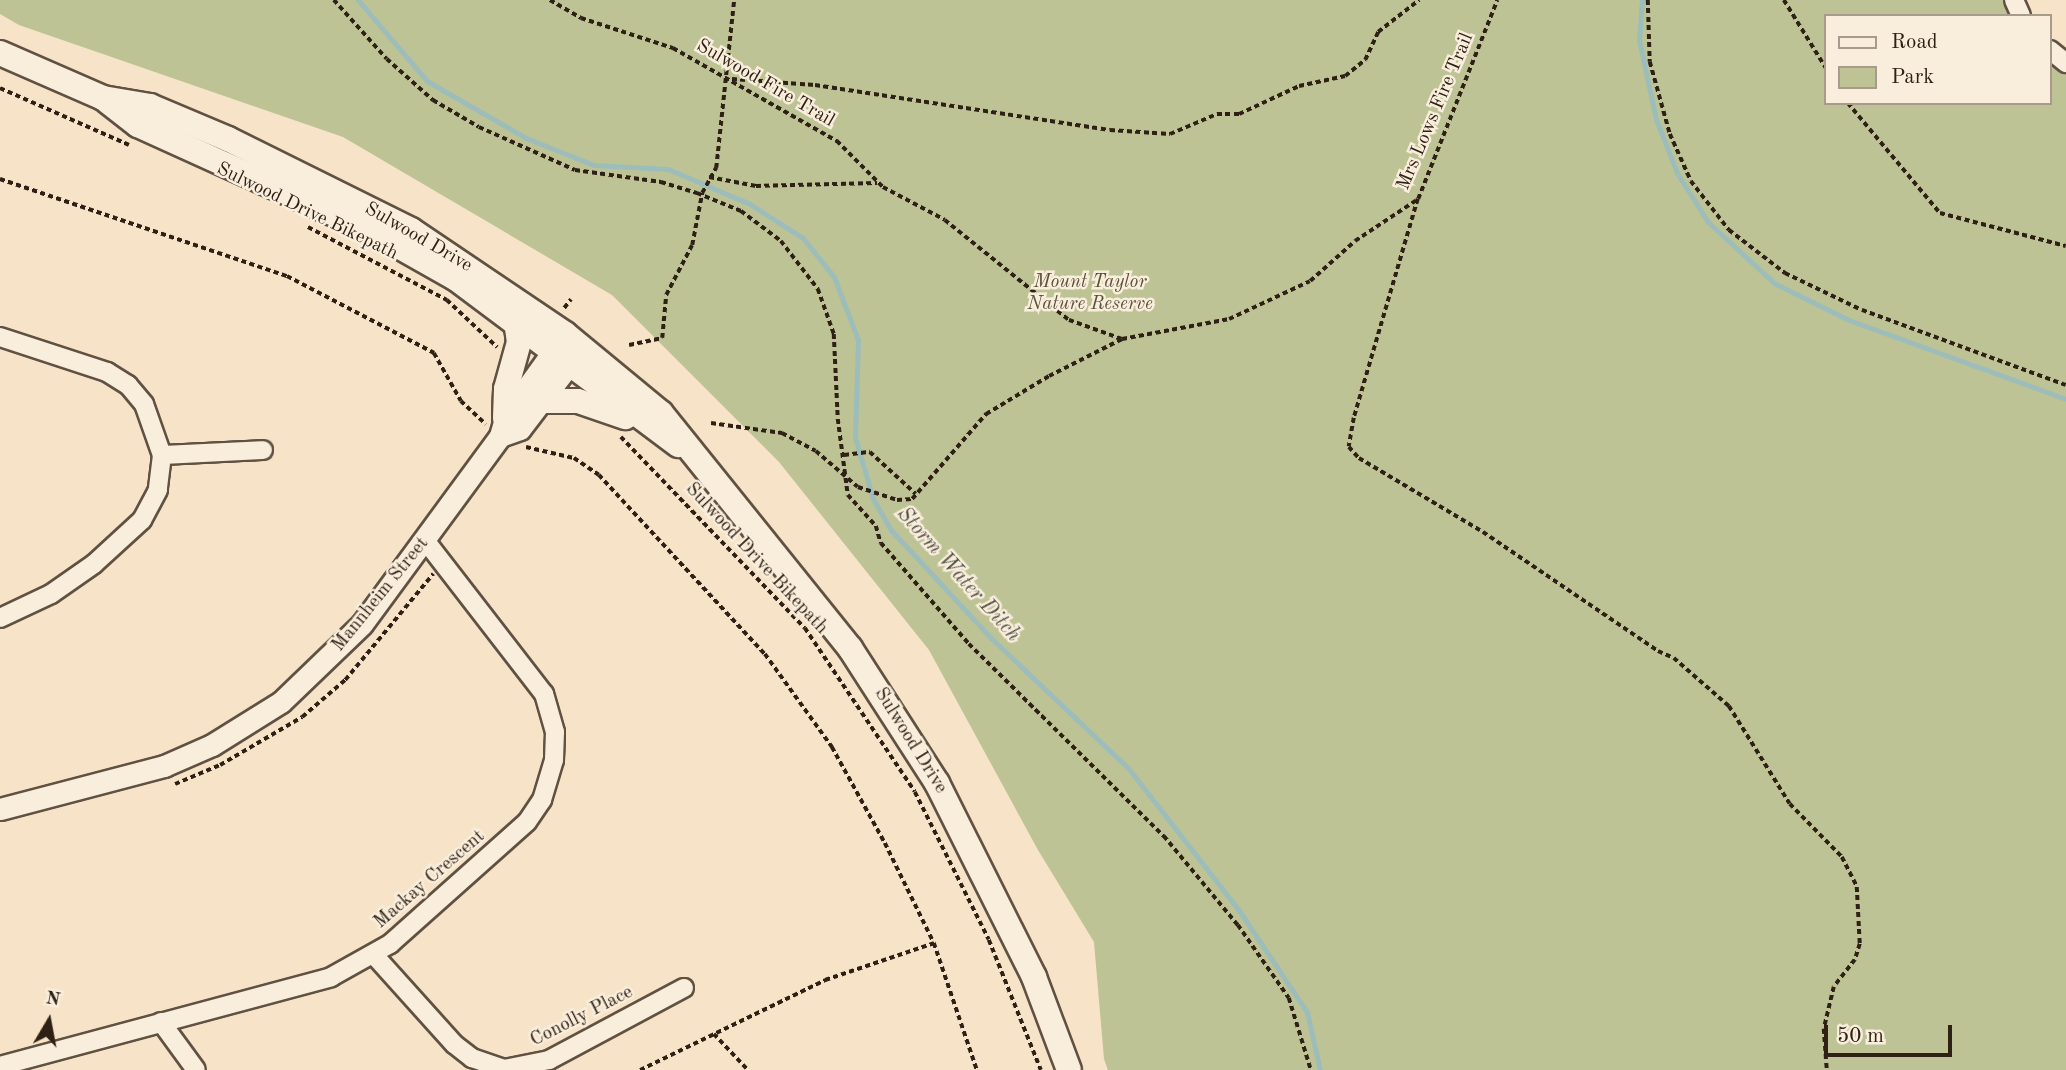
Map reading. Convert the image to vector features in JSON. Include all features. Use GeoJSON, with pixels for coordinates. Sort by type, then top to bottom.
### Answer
{"type":"FeatureCollection","features":[{"type":"Feature","properties":{"kind":"main road","name":"Sulwood Drive"},"geometry":{"type":"LineString","coordinates":[[0,53],[103,98],[149,106],[228,139],[400,224],[466,263],[661,413],[687,451],[786,564],[850,648],[930,771],[989,878],[1034,977],[1069,1070]]}},
{"type":"Feature","properties":{"kind":"main road","name":"Sulwood Drive"},"geometry":{"type":"LineString","coordinates":[[103,98],[138,125],[411,251],[516,320],[566,341],[651,429],[687,451]]}},
{"type":"Feature","properties":{"kind":"main road"},"geometry":{"type":"LineString","coordinates":[[503,427],[506,389],[518,351],[516,320]]}},
{"type":"Feature","properties":{"kind":"main road"},"geometry":{"type":"LineString","coordinates":[[541,401],[560,398],[602,406],[651,429]]}},
{"type":"Feature","properties":{"kind":"street"},"geometry":{"type":"LineString","coordinates":[[2052,52],[2066,63]]}},
{"type":"Feature","properties":{"kind":"street"},"geometry":{"type":"LineString","coordinates":[[0,337],[107,372],[128,385],[144,404],[162,455],[158,490],[142,520],[94,564],[51,594],[0,618]]}},
{"type":"Feature","properties":{"kind":"street","name":"Mannheim Street"},"geometry":{"type":"LineString","coordinates":[[503,427],[520,429],[541,401],[566,341]]}},
{"type":"Feature","properties":{"kind":"street","name":"Mannheim Street"},"geometry":{"type":"LineString","coordinates":[[0,809],[164,766],[259,718],[323,666],[362,624],[425,540],[566,341]]}},
{"type":"Feature","properties":{"kind":"street"},"geometry":{"type":"LineString","coordinates":[[162,455],[263,450]]}},
{"type":"Feature","properties":{"kind":"street","name":"Mackay Crescent"},"geometry":{"type":"LineString","coordinates":[[0,1066],[161,1022],[286,992],[331,977],[374,955],[422,919],[527,822],[542,800],[554,760],[553,719],[538,682],[425,540]]}},
{"type":"Feature","properties":{"kind":"street","name":"Conolly Place"},"geometry":{"type":"LineString","coordinates":[[374,955],[454,1044],[472,1058],[504,1069],[549,1060],[684,988]]}},
{"type":"Feature","properties":{"kind":"street"},"geometry":{"type":"LineString","coordinates":[[161,1022],[195,1070]]}},
{"type":"Feature","properties":{"kind":"path"},"geometry":{"type":"LineString","coordinates":[[334,0],[387,59],[433,100],[479,127],[575,170],[661,182],[702,194],[741,211],[781,241],[818,289],[834,334],[848,495],[876,526],[881,543],[969,644],[1164,836],[1238,925],[1289,998],[1302,1028],[1311,1070]]}},
{"type":"Feature","properties":{"kind":"path","name":"Sulwood Fire Trail"},"geometry":{"type":"LineString","coordinates":[[550,0],[581,18],[673,48],[837,141],[880,184],[945,220],[1069,320],[1122,339]]}},
{"type":"Feature","properties":{"kind":"path"},"geometry":{"type":"LineString","coordinates":[[629,345],[662,338],[666,295],[692,245],[702,194],[718,157],[724,75],[734,0]]}},
{"type":"Feature","properties":{"kind":"path"},"geometry":{"type":"LineString","coordinates":[[732,79],[816,85],[1110,130],[1170,134],[1217,114],[1239,114],[1299,86],[1345,76],[1365,60],[1378,32],[1419,0]]}},
{"type":"Feature","properties":{"kind":"path","name":"Mrs Lows Fire Trail"},"geometry":{"type":"LineString","coordinates":[[1122,339],[1229,319],[1310,281],[1355,241],[1418,199],[1497,0]]}},
{"type":"Feature","properties":{"kind":"path"},"geometry":{"type":"LineString","coordinates":[[1648,0],[1650,62],[1670,134],[1691,181],[1729,230],[1785,273],[1862,310],[2066,385]]}},
{"type":"Feature","properties":{"kind":"path"},"geometry":{"type":"LineString","coordinates":[[1784,0],[1825,66]]}},
{"type":"Feature","properties":{"kind":"path"},"geometry":{"type":"LineString","coordinates":[[0,88],[138,149]]}},
{"type":"Feature","properties":{"kind":"path"},"geometry":{"type":"LineString","coordinates":[[1850,105],[1940,213],[2066,246]]}},
{"type":"Feature","properties":{"kind":"path"},"geometry":{"type":"LineString","coordinates":[[709,177],[755,186],[857,180],[880,184]]}},
{"type":"Feature","properties":{"kind":"path"},"geometry":{"type":"LineString","coordinates":[[0,179],[287,276],[434,353],[461,401],[539,452],[574,458],[599,475],[765,653],[832,747],[934,943],[977,1070]]}},
{"type":"Feature","properties":{"kind":"path"},"geometry":{"type":"LineString","coordinates":[[1418,199],[1354,418],[1349,447],[1359,458],[1483,532],[1658,651],[1674,658],[1729,706],[1790,804],[1842,857],[1855,880],[1862,913],[1860,944],[1855,960],[1834,987],[1824,1029],[1827,1070]]}},
{"type":"Feature","properties":{"kind":"path","name":"Sulwood Drive Bikepath"},"geometry":{"type":"LineString","coordinates":[[302,223],[447,300],[492,346],[518,351]]}},
{"type":"Feature","properties":{"kind":"path"},"geometry":{"type":"LineString","coordinates":[[566,341],[571,299]]}},
{"type":"Feature","properties":{"kind":"path"},"geometry":{"type":"LineString","coordinates":[[711,423],[782,433],[816,451],[858,487],[897,500],[916,494],[986,414],[1122,339]]}},
{"type":"Feature","properties":{"kind":"path","name":"Sulwood Drive Bikepath"},"geometry":{"type":"LineString","coordinates":[[618,435],[805,628],[908,781],[989,940],[1041,1070]]}},
{"type":"Feature","properties":{"kind":"path"},"geometry":{"type":"LineString","coordinates":[[846,455],[870,452],[916,494]]}},
{"type":"Feature","properties":{"kind":"path"},"geometry":{"type":"LineString","coordinates":[[640,1070],[825,980],[934,943]]}},
{"type":"Feature","properties":{"kind":"path"},"geometry":{"type":"LineString","coordinates":[[714,1034],[748,1070]]}},
{"type":"Feature","properties":{"kind":"green space","name":"Mount Taylor Nature Reserve"},"geometry":{"type":"Polygon","coordinates":[[[0,0],[2014,0],[2020,14],[1825,14],[1825,105],[2052,105],[2052,52],[2066,63],[2066,1070],[1108,1070],[1104,1059],[1094,942],[1038,850],[929,650],[779,462],[612,295],[343,137],[19,25],[0,14],[0,0]]]}},
{"type":"Feature","properties":{"kind":"waterway","name":"Storm Water Ditch"},"geometry":{"type":"LineString","coordinates":[[358,0],[427,81],[526,138],[594,165],[668,169],[750,204],[803,238],[834,277],[858,340],[855,437],[873,499],[891,530],[991,638],[1129,769],[1238,909],[1307,1012],[1320,1070]]}},
{"type":"Feature","properties":{"kind":"waterway"},"geometry":{"type":"LineString","coordinates":[[1642,0],[1639,40],[1656,119],[1677,173],[1708,222],[1774,283],[1849,320],[2066,399]]}}]}
